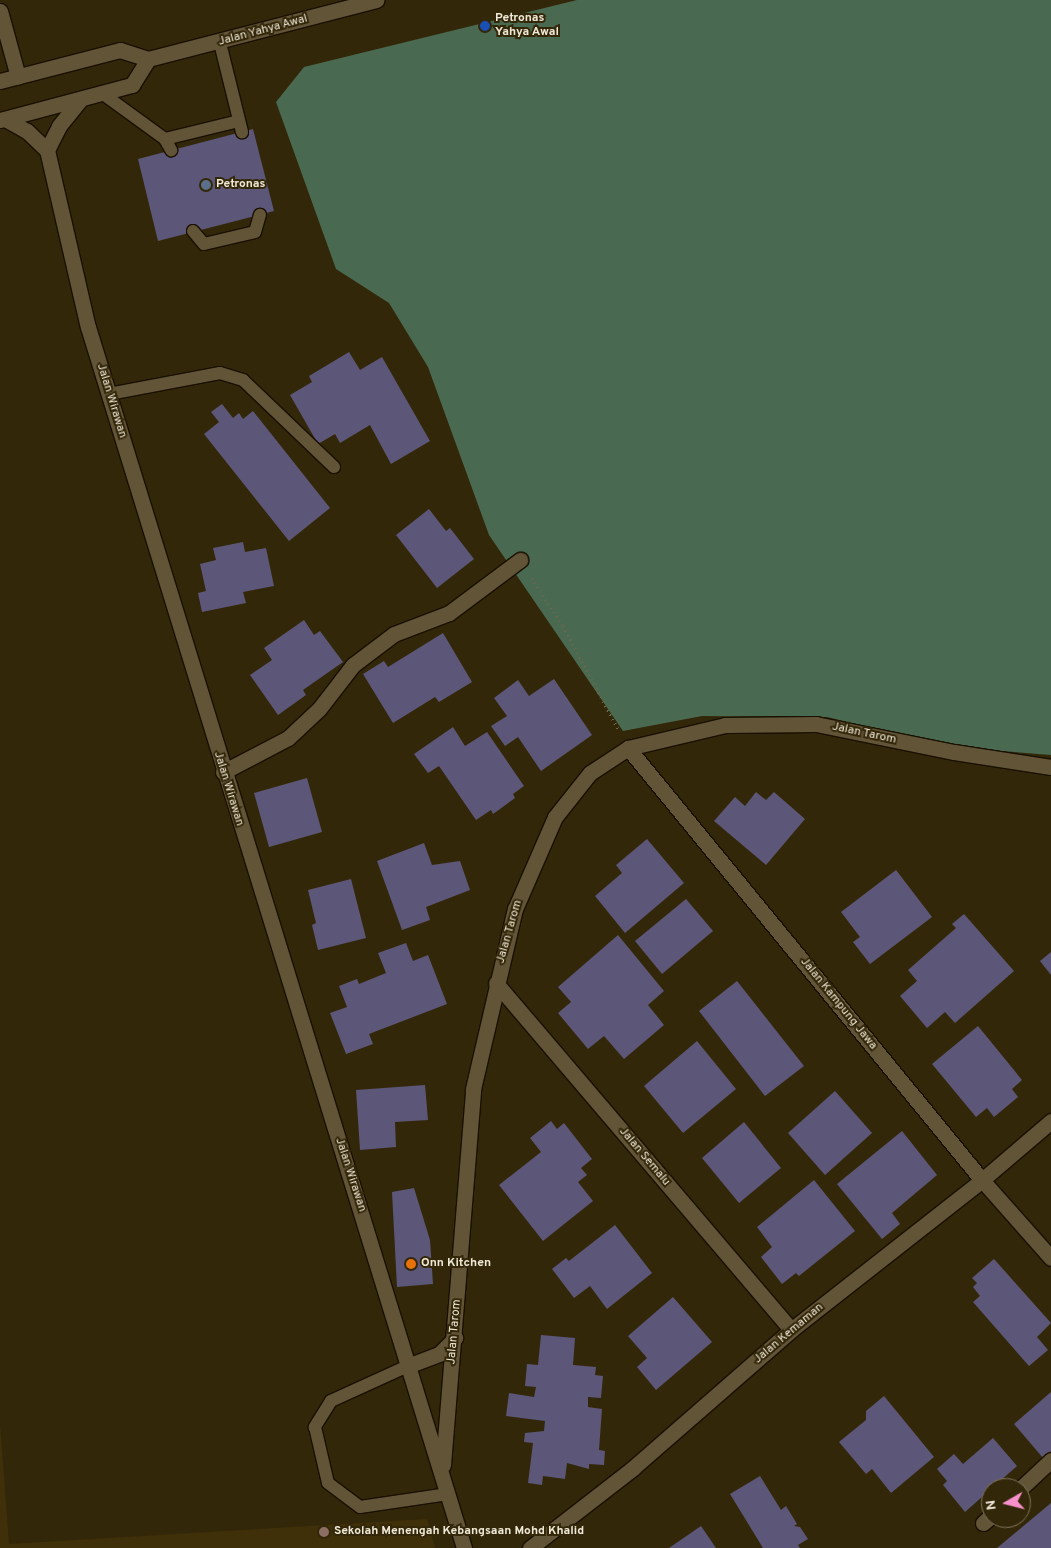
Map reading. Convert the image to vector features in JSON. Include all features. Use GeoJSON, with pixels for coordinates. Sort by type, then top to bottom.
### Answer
{"type":"FeatureCollection","features":[{"type":"Feature","properties":{"kind":"street","name":"Jalan Yahya Awal"},"geometry":{"type":"LineString","coordinates":[[148,59],[220,43],[376,0]]}},
{"type":"Feature","properties":{"kind":"street"},"geometry":{"type":"LineString","coordinates":[[0,11],[18,77]]}},
{"type":"Feature","properties":{"kind":"street"},"geometry":{"type":"LineString","coordinates":[[0,81],[120,50],[148,59],[132,85],[2,120]]}},
{"type":"Feature","properties":{"kind":"street"},"geometry":{"type":"LineString","coordinates":[[2,120],[27,130],[47,150],[59,126],[81,99]]}},
{"type":"Feature","properties":{"kind":"street","name":"Jalan Wirawan"},"geometry":{"type":"LineString","coordinates":[[47,150],[88,326],[223,772],[410,1365],[442,1474]]}},
{"type":"Feature","properties":{"kind":"street"},"geometry":{"type":"LineString","coordinates":[[223,772],[288,738],[319,708],[353,665],[394,634],[449,613],[520,560]]}},
{"type":"Feature","properties":{"kind":"street","name":"Jalan Tarom"},"geometry":{"type":"LineString","coordinates":[[464,1548],[442,1474],[473,1089],[496,983],[515,909],[555,817],[590,773],[628,748],[725,724],[816,724],[954,752],[1051,767]]}},
{"type":"Feature","properties":{"kind":"street","name":"Jalan Kampung Jawa"},"geometry":{"type":"LineString","coordinates":[[628,748],[982,1180],[1051,1258]]}},
{"type":"Feature","properties":{"kind":"street","name":"Jalan Semalu"},"geometry":{"type":"LineString","coordinates":[[496,983],[792,1330]]}},
{"type":"Feature","properties":{"kind":"street","name":"Jalan Kemaman"},"geometry":{"type":"LineString","coordinates":[[530,1548],[633,1468],[792,1330],[982,1180],[1051,1121]]}},
{"type":"Feature","properties":{"kind":"street"},"geometry":{"type":"LineString","coordinates":[[410,1365],[439,1354],[454,1338]]}},
{"type":"Feature","properties":{"kind":"street"},"geometry":{"type":"LineString","coordinates":[[1031,1479],[1051,1460]]}},
{"type":"Feature","properties":{"kind":"lane"},"geometry":{"type":"LineString","coordinates":[[103,94],[168,144],[240,127],[220,43]]}},
{"type":"Feature","properties":{"kind":"lane"},"geometry":{"type":"LineString","coordinates":[[193,231],[204,244],[255,232],[260,215]]}},
{"type":"Feature","properties":{"kind":"lane"},"geometry":{"type":"LineString","coordinates":[[109,394],[220,373],[243,380],[334,467]]}},
{"type":"Feature","properties":{"kind":"lane"},"geometry":{"type":"LineString","coordinates":[[410,1365],[331,1402],[315,1427],[328,1483],[360,1507],[448,1494]]}},
{"type":"Feature","properties":{"kind":"path"},"geometry":{"type":"LineString","coordinates":[[520,560],[563,626],[628,748]]}},
{"type":"Feature","properties":{"kind":"shaded area","name":"Sekolah Menengah Kebangsaan Mohd Khalid"},"geometry":{"type":"Polygon","coordinates":[[[0,1424],[9,1544],[427,1519],[435,1548],[0,1548],[0,1424]]]}},
{"type":"Feature","properties":{"kind":"green space"},"geometry":{"type":"Polygon","coordinates":[[[577,0],[1051,0],[1051,755],[951,747],[827,717],[702,716],[623,731],[489,535],[428,367],[389,303],[336,269],[276,102],[304,67],[577,0]]]}},
{"type":"Feature","properties":{"kind":"building","name":"Petronas"},"geometry":{"type":"Polygon","coordinates":[[[253,129],[274,211],[158,241],[138,159],[253,129]]]}},
{"type":"Feature","properties":{"kind":"building"},"geometry":{"type":"Polygon","coordinates":[[[349,352],[360,370],[382,357],[430,441],[391,464],[370,425],[340,443],[335,434],[318,444],[290,395],[312,382],[309,376],[349,352]]]}},
{"type":"Feature","properties":{"kind":"building"},"geometry":{"type":"Polygon","coordinates":[[[222,404],[233,418],[239,413],[243,419],[253,411],[330,508],[289,541],[204,434],[219,422],[211,412],[222,404]]]}},
{"type":"Feature","properties":{"kind":"building"},"geometry":{"type":"Polygon","coordinates":[[[429,509],[446,531],[450,528],[474,559],[437,588],[396,535],[429,509]]]}},
{"type":"Feature","properties":{"kind":"building"},"geometry":{"type":"Polygon","coordinates":[[[243,542],[245,552],[266,548],[274,586],[243,592],[246,603],[202,612],[198,593],[206,591],[200,564],[216,560],[213,548],[243,542]]]}},
{"type":"Feature","properties":{"kind":"building"},"geometry":{"type":"Polygon","coordinates":[[[304,620],[314,635],[320,631],[343,662],[303,690],[306,695],[278,715],[250,675],[272,660],[264,648],[304,620]]]}},
{"type":"Feature","properties":{"kind":"building"},"geometry":{"type":"Polygon","coordinates":[[[443,633],[472,682],[439,702],[435,697],[393,723],[363,674],[384,661],[388,667],[443,633]]]}},
{"type":"Feature","properties":{"kind":"building"},"geometry":{"type":"Polygon","coordinates":[[[554,679],[592,735],[541,771],[518,737],[505,746],[491,726],[507,716],[494,698],[518,680],[529,696],[554,679]]]}},
{"type":"Feature","properties":{"kind":"building"},"geometry":{"type":"Polygon","coordinates":[[[453,727],[465,746],[487,732],[524,786],[513,794],[515,798],[493,814],[491,810],[476,820],[439,766],[428,773],[414,754],[453,727]]]}},
{"type":"Feature","properties":{"kind":"building"},"geometry":{"type":"Polygon","coordinates":[[[307,778],[322,832],[269,847],[254,793],[307,778]]]}},
{"type":"Feature","properties":{"kind":"building"},"geometry":{"type":"Polygon","coordinates":[[[756,792],[766,800],[774,792],[805,819],[766,865],[714,821],[735,797],[745,806],[756,792]]]}},
{"type":"Feature","properties":{"kind":"building"},"geometry":{"type":"Polygon","coordinates":[[[647,839],[684,883],[625,933],[595,896],[622,873],[616,865],[647,839]]]}},
{"type":"Feature","properties":{"kind":"building"},"geometry":{"type":"Polygon","coordinates":[[[424,843],[432,865],[460,861],[470,890],[426,907],[430,920],[402,930],[377,861],[424,843]]]}},
{"type":"Feature","properties":{"kind":"building"},"geometry":{"type":"Polygon","coordinates":[[[896,870],[932,917],[870,964],[853,942],[860,937],[841,912],[896,870]]]}},
{"type":"Feature","properties":{"kind":"building"},"geometry":{"type":"Polygon","coordinates":[[[351,879],[366,938],[318,950],[312,925],[316,923],[308,890],[351,879]]]}},
{"type":"Feature","properties":{"kind":"building"},"geometry":{"type":"Polygon","coordinates":[[[686,899],[713,931],[662,974],[635,941],[686,899]]]}},
{"type":"Feature","properties":{"kind":"building"},"geometry":{"type":"Polygon","coordinates":[[[964,914],[1014,971],[955,1023],[945,1012],[927,1028],[900,996],[917,981],[908,970],[956,928],[952,924],[964,914]]]}},
{"type":"Feature","properties":{"kind":"building"},"geometry":{"type":"Polygon","coordinates":[[[618,935],[664,991],[648,1005],[664,1025],[624,1059],[604,1036],[588,1049],[558,1013],[571,1002],[558,987],[618,935]]]}},
{"type":"Feature","properties":{"kind":"building"},"geometry":{"type":"Polygon","coordinates":[[[406,943],[413,961],[428,955],[447,1004],[369,1034],[373,1044],[346,1054],[330,1013],[347,1007],[339,986],[357,979],[359,984],[386,973],[378,953],[406,943]]]}},
{"type":"Feature","properties":{"kind":"building"},"geometry":{"type":"Polygon","coordinates":[[[1051,952],[1051,975],[1040,961],[1051,952]]]}},
{"type":"Feature","properties":{"kind":"building"},"geometry":{"type":"Polygon","coordinates":[[[737,981],[804,1066],[765,1096],[699,1011],[737,981]]]}},
{"type":"Feature","properties":{"kind":"building"},"geometry":{"type":"Polygon","coordinates":[[[978,1026],[1022,1080],[1012,1089],[1018,1097],[994,1117],[987,1108],[976,1117],[932,1064],[978,1026]]]}},
{"type":"Feature","properties":{"kind":"building"},"geometry":{"type":"Polygon","coordinates":[[[697,1041],[736,1089],[683,1133],[644,1086],[697,1041]]]}},
{"type":"Feature","properties":{"kind":"building"},"geometry":{"type":"Polygon","coordinates":[[[425,1085],[428,1120],[395,1122],[396,1147],[360,1150],[356,1090],[425,1085]]]}},
{"type":"Feature","properties":{"kind":"building"},"geometry":{"type":"Polygon","coordinates":[[[835,1091],[872,1133],[825,1175],[788,1133],[835,1091]]]}},
{"type":"Feature","properties":{"kind":"building"},"geometry":{"type":"Polygon","coordinates":[[[551,1121],[557,1129],[564,1123],[592,1159],[581,1168],[587,1175],[578,1182],[593,1201],[543,1241],[499,1185],[541,1152],[530,1138],[551,1121]]]}},
{"type":"Feature","properties":{"kind":"building"},"geometry":{"type":"Polygon","coordinates":[[[744,1122],[781,1168],[739,1203],[702,1158],[744,1122]]]}},
{"type":"Feature","properties":{"kind":"building"},"geometry":{"type":"Polygon","coordinates":[[[902,1131],[937,1175],[892,1213],[900,1224],[882,1239],[837,1184],[902,1131]]]}},
{"type":"Feature","properties":{"kind":"building"},"geometry":{"type":"Polygon","coordinates":[[[814,1180],[855,1231],[799,1276],[796,1273],[782,1284],[761,1257],[772,1247],[757,1227],[814,1180]]]}},
{"type":"Feature","properties":{"kind":"building"},"geometry":{"type":"Polygon","coordinates":[[[414,1188],[430,1240],[433,1284],[397,1287],[392,1192],[414,1188]]]}},
{"type":"Feature","properties":{"kind":"building"},"geometry":{"type":"Polygon","coordinates":[[[615,1225],[652,1273],[607,1309],[590,1286],[574,1298],[552,1269],[566,1258],[569,1261],[615,1225]]]}},
{"type":"Feature","properties":{"kind":"building"},"geometry":{"type":"Polygon","coordinates":[[[994,1259],[1051,1323],[1037,1337],[1048,1350],[1029,1366],[973,1302],[980,1296],[973,1287],[977,1283],[972,1278],[994,1259]]]}},
{"type":"Feature","properties":{"kind":"building"},"geometry":{"type":"Polygon","coordinates":[[[673,1297],[712,1342],[656,1390],[637,1367],[647,1358],[628,1336],[673,1297]]]}},
{"type":"Feature","properties":{"kind":"building"},"geometry":{"type":"Polygon","coordinates":[[[541,1335],[575,1338],[573,1365],[596,1367],[595,1375],[603,1376],[601,1398],[588,1397],[588,1407],[602,1409],[599,1450],[605,1451],[604,1465],[589,1464],[589,1469],[567,1463],[565,1479],[543,1476],[542,1485],[528,1483],[533,1443],[524,1442],[525,1433],[544,1431],[545,1421],[506,1416],[509,1393],[534,1397],[536,1387],[525,1386],[527,1364],[538,1365],[541,1335]]]}},
{"type":"Feature","properties":{"kind":"building"},"geometry":{"type":"Polygon","coordinates":[[[1051,1392],[1051,1451],[1043,1458],[1014,1424],[1051,1392]]]}},
{"type":"Feature","properties":{"kind":"building"},"geometry":{"type":"Polygon","coordinates":[[[884,1396],[934,1457],[891,1493],[872,1469],[866,1474],[839,1442],[866,1420],[866,1411],[884,1396]]]}},
{"type":"Feature","properties":{"kind":"building"},"geometry":{"type":"Polygon","coordinates":[[[993,1438],[1017,1466],[1003,1478],[981,1478],[981,1498],[965,1512],[943,1485],[947,1481],[937,1469],[954,1454],[963,1464],[993,1438]]]}},
{"type":"Feature","properties":{"kind":"building"},"geometry":{"type":"Polygon","coordinates":[[[760,1476],[781,1510],[786,1506],[797,1524],[794,1526],[800,1527],[808,1539],[798,1545],[800,1548],[763,1548],[730,1494],[760,1476]]]}},
{"type":"Feature","properties":{"kind":"building"},"geometry":{"type":"Polygon","coordinates":[[[1051,1503],[1051,1548],[997,1548],[1021,1528],[1031,1528],[1031,1520],[1051,1503]]]}},
{"type":"Feature","properties":{"kind":"building"},"geometry":{"type":"Polygon","coordinates":[[[701,1526],[716,1548],[669,1548],[701,1526]]]}},
{"type":"Feature","properties":{"kind":"place","name":"Petronas Yahya Awal"},"geometry":{"type":"Point","coordinates":[485,26]}},
{"type":"Feature","properties":{"kind":"place","name":"Petronas"},"geometry":{"type":"Point","coordinates":[206,185]}},
{"type":"Feature","properties":{"kind":"place","name":"Onn Kitchen"},"geometry":{"type":"Point","coordinates":[411,1264]}},
{"type":"Feature","properties":{"kind":"place","name":"Sekolah Menengah Kebangsaan Mohd Khalid"},"geometry":{"type":"Point","coordinates":[324,1532]}}]}
